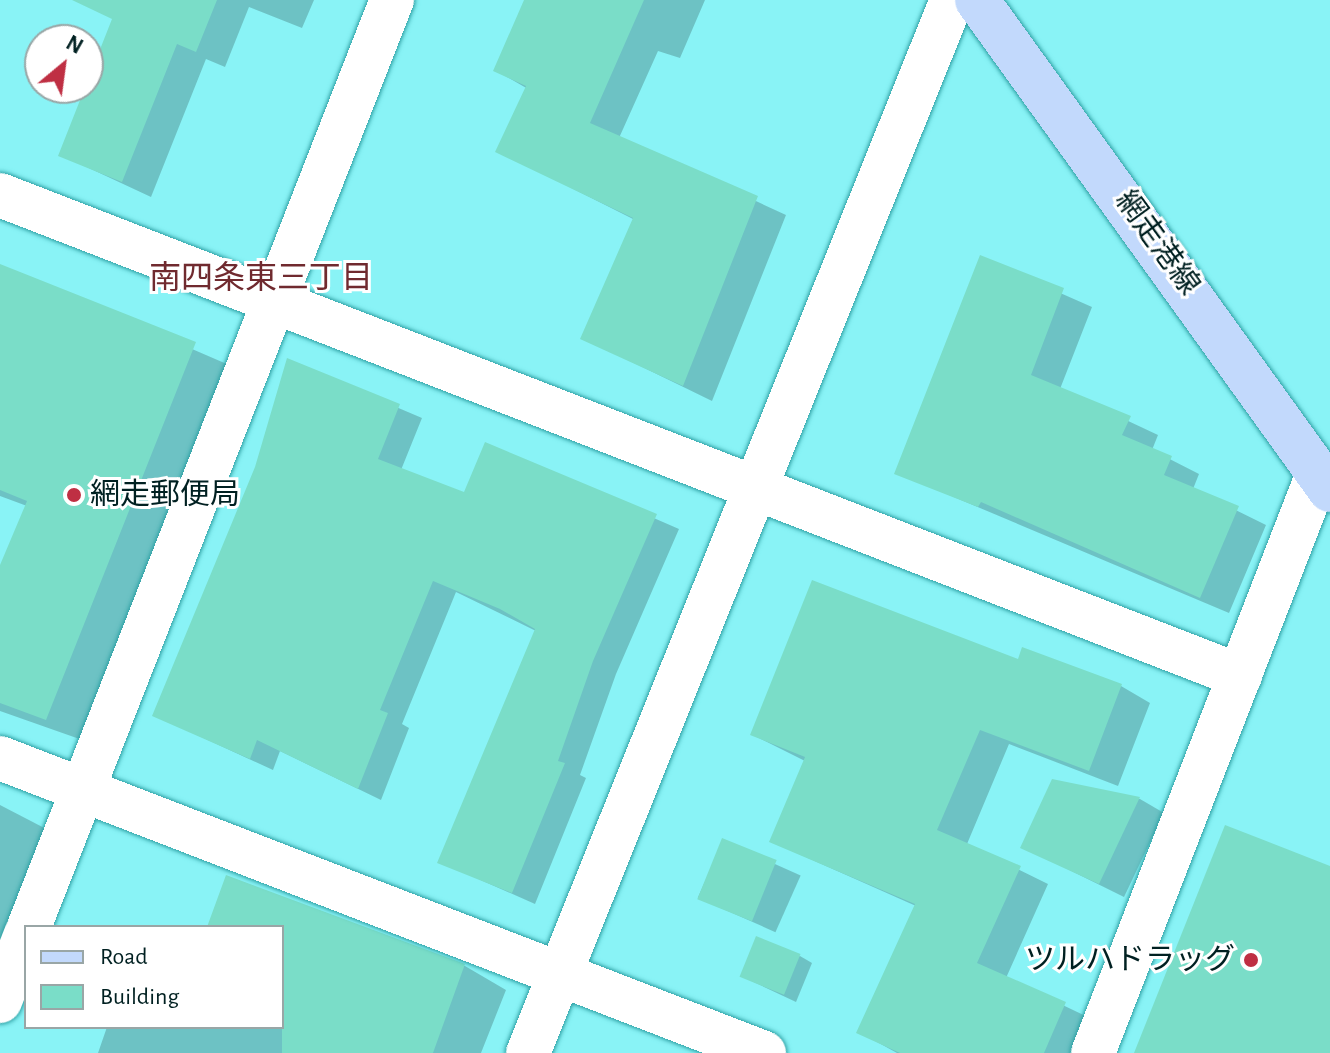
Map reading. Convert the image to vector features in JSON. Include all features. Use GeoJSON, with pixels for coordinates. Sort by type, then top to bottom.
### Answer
{"type":"FeatureCollection","features":[{"type":"Feature","properties":{"kind":"main road","name":"網走港線"},"geometry":{"type":"LineString","coordinates":[[977,0],[1172,261],[1324,483]]}},
{"type":"Feature","properties":{"kind":"street"},"geometry":{"type":"LineString","coordinates":[[30,925],[392,0]]}},
{"type":"Feature","properties":{"kind":"street"},"geometry":{"type":"LineString","coordinates":[[528,1053],[952,0]]}},
{"type":"Feature","properties":{"kind":"street"},"geometry":{"type":"LineString","coordinates":[[0,195],[272,304],[1240,676]]}},
{"type":"Feature","properties":{"kind":"street"},"geometry":{"type":"LineString","coordinates":[[1093,1053],[1240,676],[1324,483]]}},
{"type":"Feature","properties":{"kind":"street"},"geometry":{"type":"LineString","coordinates":[[0,758],[764,1053]]}},
{"type":"Feature","properties":{"kind":"street"},"geometry":{"type":"LineString","coordinates":[[0,1001],[24,939]]}},
{"type":"Feature","properties":{"kind":"building"},"geometry":{"type":"Polygon","coordinates":[[[72,0],[217,0],[196,52],[177,44],[122,182],[58,156],[78,104],[104,104],[104,39],[112,19],[72,0]]]}},
{"type":"Feature","properties":{"kind":"building"},"geometry":{"type":"Polygon","coordinates":[[[524,0],[644,0],[590,123],[758,196],[683,386],[580,339],[633,218],[495,152],[526,86],[493,71],[524,0]]]}},
{"type":"Feature","properties":{"kind":"building"},"geometry":{"type":"Polygon","coordinates":[[[980,255],[1064,288],[1031,375],[1131,416],[1122,435],[1172,456],[1164,475],[1239,506],[1200,598],[981,502],[978,507],[894,474],[980,255]]]}},
{"type":"Feature","properties":{"kind":"building","name":"網走郵便局"},"geometry":{"type":"Polygon","coordinates":[[[0,264],[196,342],[46,720],[0,703],[0,565],[27,501],[0,490],[0,264]]]}},
{"type":"Feature","properties":{"kind":"building"},"geometry":{"type":"Polygon","coordinates":[[[287,358],[400,404],[378,459],[464,492],[485,442],[657,514],[593,661],[558,761],[565,763],[512,893],[437,863],[535,629],[500,609],[433,581],[380,710],[388,713],[358,789],[257,740],[250,759],[152,716],[255,467],[287,358]]]}},
{"type":"Feature","properties":{"kind":"building"},"geometry":{"type":"Polygon","coordinates":[[[812,580],[1018,659],[1022,647],[1122,684],[1089,771],[980,730],[937,830],[1021,866],[977,963],[1066,1002],[1044,1053],[900,1053],[856,1033],[915,904],[769,842],[805,757],[750,735],[812,580]]]}},
{"type":"Feature","properties":{"kind":"building"},"geometry":{"type":"Polygon","coordinates":[[[1052,779],[1140,797],[1099,884],[1020,848],[1052,779]]]}},
{"type":"Feature","properties":{"kind":"building","name":"ツルハドラッグ"},"geometry":{"type":"Polygon","coordinates":[[[1225,825],[1330,866],[1330,1053],[1134,1053],[1225,825]]]}},
{"type":"Feature","properties":{"kind":"building"},"geometry":{"type":"Polygon","coordinates":[[[722,838],[777,860],[752,921],[697,899],[722,838]]]}},
{"type":"Feature","properties":{"kind":"building"},"geometry":{"type":"Polygon","coordinates":[[[226,875],[465,964],[433,1053],[282,1053],[284,925],[208,925],[226,875]]]}},
{"type":"Feature","properties":{"kind":"building"},"geometry":{"type":"Polygon","coordinates":[[[756,936],[801,954],[784,995],[740,977],[756,936]]]}},
{"type":"Feature","properties":{"kind":"place","name":"網走郵便局"},"geometry":{"type":"Point","coordinates":[74,495]}},
{"type":"Feature","properties":{"kind":"place","name":"ツルハドラッグ"},"geometry":{"type":"Point","coordinates":[1251,960]}},
{"type":"Feature","properties":{"kind":"district","name":"南四条東三丁目"},"geometry":{"type":"Point","coordinates":[261,278]}}]}
